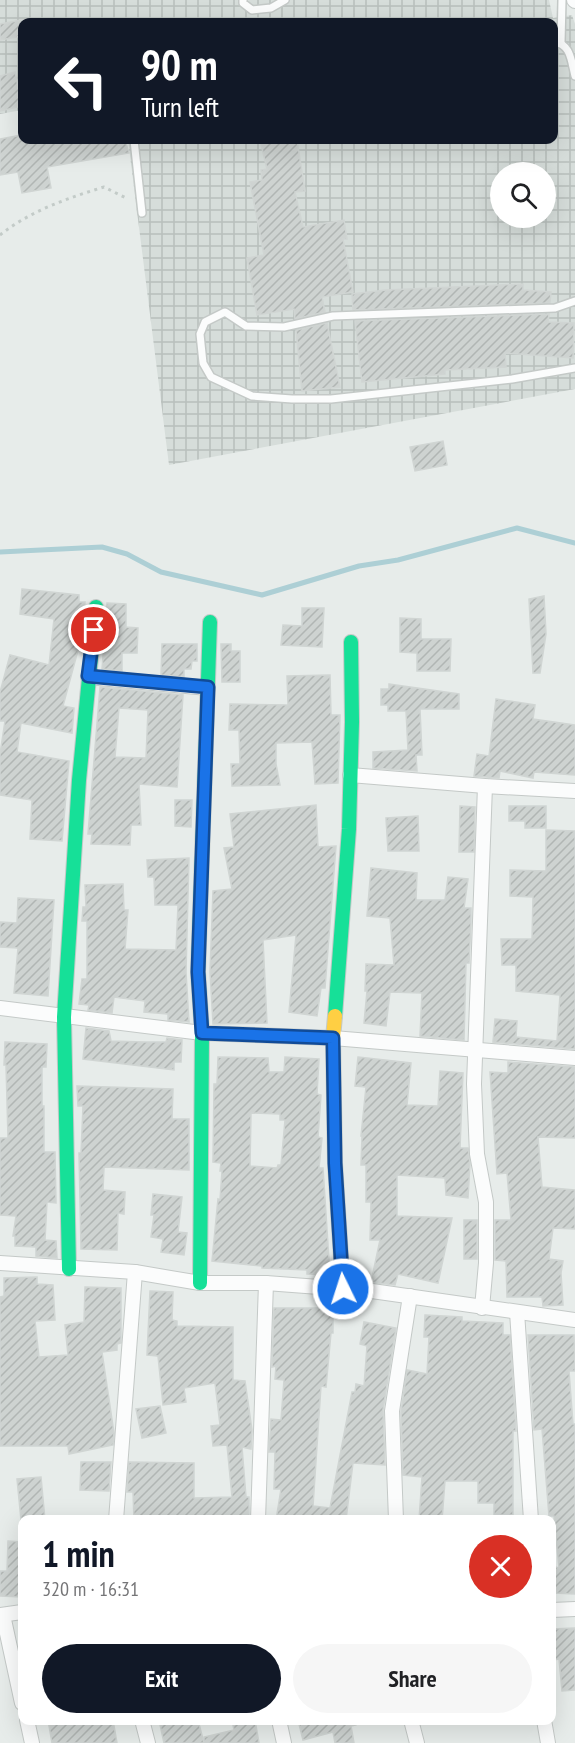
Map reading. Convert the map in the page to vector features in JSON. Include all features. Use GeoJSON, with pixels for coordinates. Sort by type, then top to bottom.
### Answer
{"type":"FeatureCollection","features":[{"type":"Feature","properties":{"kind":"street"},"geometry":{"type":"LineString","coordinates":[[69,1269],[64,1017],[88,676],[96,607]]}},
{"type":"Feature","properties":{"kind":"street"},"geometry":{"type":"LineString","coordinates":[[200,1283],[202,1033],[198,972],[210,622]]}},
{"type":"Feature","properties":{"kind":"street"},"geometry":{"type":"LineString","coordinates":[[343,1289],[335,1163],[333,1038],[343,917],[350,775],[351,642]]}},
{"type":"Feature","properties":{"kind":"street"},"geometry":{"type":"LineString","coordinates":[[88,676],[208,687]]}},
{"type":"Feature","properties":{"kind":"street"},"geometry":{"type":"LineString","coordinates":[[350,775],[575,791]]}},
{"type":"Feature","properties":{"kind":"street"},"geometry":{"type":"LineString","coordinates":[[482,1308],[486,1263],[486,1202],[477,1154],[474,1084],[485,786]]}},
{"type":"Feature","properties":{"kind":"street"},"geometry":{"type":"LineString","coordinates":[[0,1008],[202,1033],[333,1038],[575,1058]]}},
{"type":"Feature","properties":{"kind":"street"},"geometry":{"type":"LineString","coordinates":[[0,1263],[135,1272],[200,1283],[266,1283],[343,1289],[410,1296],[575,1320]]}},
{"type":"Feature","properties":{"kind":"street"},"geometry":{"type":"LineString","coordinates":[[116,1515],[135,1272]]}},
{"type":"Feature","properties":{"kind":"street"},"geometry":{"type":"LineString","coordinates":[[258,1515],[266,1283]]}},
{"type":"Feature","properties":{"kind":"street"},"geometry":{"type":"LineString","coordinates":[[396,1515],[392,1412],[410,1296]]}},
{"type":"Feature","properties":{"kind":"street"},"geometry":{"type":"LineString","coordinates":[[517,1312],[531,1515]]}},
{"type":"Feature","properties":{"kind":"street"},"geometry":{"type":"LineString","coordinates":[[556,1610],[575,1609]]}},
{"type":"Feature","properties":{"kind":"street"},"geometry":{"type":"LineString","coordinates":[[18,1613],[2,1615],[18,1685]]}},
{"type":"Feature","properties":{"kind":"street"},"geometry":{"type":"LineString","coordinates":[[28,1725],[32,1743]]}},
{"type":"Feature","properties":{"kind":"street"},"geometry":{"type":"LineString","coordinates":[[143,1725],[148,1743]]}},
{"type":"Feature","properties":{"kind":"street"},"geometry":{"type":"LineString","coordinates":[[280,1725],[284,1743]]}},
{"type":"Feature","properties":{"kind":"street"},"geometry":{"type":"LineString","coordinates":[[412,1725],[417,1743]]}},
{"type":"Feature","properties":{"kind":"street"},"geometry":{"type":"LineString","coordinates":[[545,1725],[548,1743]]}},
{"type":"Feature","properties":{"kind":"lane"},"geometry":{"type":"LineString","coordinates":[[243,0],[243,3],[252,10],[271,8],[285,0]]}},
{"type":"Feature","properties":{"kind":"lane"},"geometry":{"type":"LineString","coordinates":[[558,34],[562,0]]}},
{"type":"Feature","properties":{"kind":"lane"},"geometry":{"type":"LineString","coordinates":[[558,44],[568,49],[575,76]]}},
{"type":"Feature","properties":{"kind":"lane"},"geometry":{"type":"LineString","coordinates":[[134,144],[142,213]]}},
{"type":"Feature","properties":{"kind":"lane"},"geometry":{"type":"LineString","coordinates":[[575,301],[555,308],[333,316],[284,327],[246,326],[225,312],[205,322],[200,334],[203,363],[211,377],[252,396],[332,399],[512,379],[575,368]]}},
{"type":"Feature","properties":{"kind":"path"},"geometry":{"type":"LineString","coordinates":[[0,235],[62,200],[104,187],[124,196],[142,213]]}},
{"type":"Feature","properties":{"kind":"shaded area"},"geometry":{"type":"Polygon","coordinates":[[[0,0],[549,0],[553,18],[18,18],[18,111],[0,114],[0,0]]]}},
{"type":"Feature","properties":{"kind":"shaded area"},"geometry":{"type":"Polygon","coordinates":[[[572,15],[575,24],[575,389],[169,465],[129,144],[558,144],[558,18],[553,18],[572,15]]]}},
{"type":"Feature","properties":{"kind":"building"},"geometry":{"type":"Polygon","coordinates":[[[18,21],[18,37],[0,40],[0,24],[18,21]]]}},
{"type":"Feature","properties":{"kind":"building"},"geometry":{"type":"Polygon","coordinates":[[[15,72],[18,107],[0,111],[0,76],[15,72]]]}},
{"type":"Feature","properties":{"kind":"building"},"geometry":{"type":"Polygon","coordinates":[[[18,136],[18,144],[126,144],[129,153],[47,167],[51,188],[22,193],[18,172],[0,175],[0,139],[18,136]]]}},
{"type":"Feature","properties":{"kind":"building"},"geometry":{"type":"Polygon","coordinates":[[[261,144],[298,144],[305,191],[295,192],[303,227],[344,220],[347,239],[343,239],[353,292],[322,297],[325,312],[295,319],[294,309],[257,315],[247,258],[264,255],[250,182],[262,180],[261,170],[267,169],[261,144]]]}},
{"type":"Feature","properties":{"kind":"building"},"geometry":{"type":"Polygon","coordinates":[[[523,284],[523,290],[551,292],[550,303],[353,310],[352,294],[386,290],[523,284]]]}},
{"type":"Feature","properties":{"kind":"building"},"geometry":{"type":"Polygon","coordinates":[[[549,314],[548,322],[574,323],[573,358],[505,353],[506,367],[445,370],[445,374],[362,382],[355,321],[549,314]]]}},
{"type":"Feature","properties":{"kind":"building"},"geometry":{"type":"Polygon","coordinates":[[[327,323],[340,387],[302,391],[296,330],[327,323]]]}},
{"type":"Feature","properties":{"kind":"building"},"geometry":{"type":"Polygon","coordinates":[[[443,441],[447,465],[415,471],[410,447],[443,441]]]}},
{"type":"Feature","properties":{"kind":"building"},"geometry":{"type":"Polygon","coordinates":[[[22,589],[79,595],[79,602],[85,602],[81,639],[63,706],[74,708],[72,733],[21,723],[17,752],[69,761],[62,841],[30,839],[32,800],[0,795],[0,754],[5,721],[0,721],[0,692],[10,655],[49,665],[54,619],[20,614],[22,589]]]}},
{"type":"Feature","properties":{"kind":"building"},"geometry":{"type":"Polygon","coordinates":[[[544,596],[546,634],[540,673],[533,673],[529,599],[544,596]]]}},
{"type":"Feature","properties":{"kind":"building"},"geometry":{"type":"Polygon","coordinates":[[[107,603],[126,604],[126,627],[138,628],[137,653],[122,653],[122,671],[102,669],[107,603]]]}},
{"type":"Feature","properties":{"kind":"building"},"geometry":{"type":"Polygon","coordinates":[[[302,608],[324,608],[322,647],[281,645],[283,625],[302,626],[302,608]]]}},
{"type":"Feature","properties":{"kind":"building"},"geometry":{"type":"Polygon","coordinates":[[[400,618],[421,619],[421,639],[451,639],[450,671],[417,671],[417,653],[400,652],[400,618]]]}},
{"type":"Feature","properties":{"kind":"building"},"geometry":{"type":"Polygon","coordinates":[[[162,644],[197,644],[197,661],[192,661],[191,669],[184,669],[184,677],[161,675],[162,644]]]}},
{"type":"Feature","properties":{"kind":"building"},"geometry":{"type":"Polygon","coordinates":[[[221,644],[231,644],[231,651],[240,651],[240,682],[222,682],[221,644]]]}},
{"type":"Feature","properties":{"kind":"building"},"geometry":{"type":"Polygon","coordinates":[[[330,675],[331,715],[340,715],[338,783],[315,784],[312,742],[276,743],[276,764],[280,785],[232,786],[231,764],[240,764],[239,730],[229,730],[230,704],[288,705],[287,676],[330,675]]]}},
{"type":"Feature","properties":{"kind":"building"},"geometry":{"type":"Polygon","coordinates":[[[389,684],[459,694],[459,709],[420,709],[422,755],[416,755],[417,771],[373,768],[373,752],[408,750],[406,711],[388,711],[388,705],[381,705],[381,689],[389,689],[389,684]]]}},
{"type":"Feature","properties":{"kind":"building"},"geometry":{"type":"Polygon","coordinates":[[[100,687],[183,695],[177,787],[139,784],[141,825],[131,825],[130,845],[91,844],[92,834],[88,834],[100,687]],[[119,708],[115,757],[146,758],[148,710],[119,708]]]}},
{"type":"Feature","properties":{"kind":"building"},"geometry":{"type":"Polygon","coordinates":[[[496,699],[535,705],[533,719],[575,725],[575,775],[534,772],[533,778],[500,771],[499,778],[474,776],[477,754],[489,756],[496,699]]]}},
{"type":"Feature","properties":{"kind":"building"},"geometry":{"type":"Polygon","coordinates":[[[175,800],[192,800],[191,827],[175,826],[175,800]]]}},
{"type":"Feature","properties":{"kind":"building"},"geometry":{"type":"Polygon","coordinates":[[[316,805],[318,847],[336,846],[325,988],[321,988],[317,1016],[289,1012],[296,935],[263,940],[267,1023],[213,1024],[210,972],[213,891],[232,889],[224,848],[234,847],[230,814],[316,805]]]}},
{"type":"Feature","properties":{"kind":"building"},"geometry":{"type":"Polygon","coordinates":[[[460,806],[475,807],[474,852],[459,852],[460,806]]]}},
{"type":"Feature","properties":{"kind":"building"},"geometry":{"type":"Polygon","coordinates":[[[509,806],[546,806],[546,828],[525,828],[525,821],[509,821],[509,806]]]}},
{"type":"Feature","properties":{"kind":"building"},"geometry":{"type":"Polygon","coordinates":[[[418,816],[419,851],[388,851],[386,818],[418,816]]]}},
{"type":"Feature","properties":{"kind":"building"},"geometry":{"type":"Polygon","coordinates":[[[546,830],[575,831],[575,1049],[493,1042],[495,1019],[517,1021],[516,1037],[557,1041],[560,995],[516,991],[516,965],[502,965],[501,939],[532,939],[533,897],[510,896],[510,870],[546,871],[546,830]]]}},
{"type":"Feature","properties":{"kind":"building"},"geometry":{"type":"Polygon","coordinates":[[[189,858],[186,972],[189,1022],[168,1020],[168,1014],[144,1012],[145,1001],[114,997],[112,1013],[88,1010],[89,1005],[79,1004],[82,979],[87,979],[87,921],[82,921],[83,907],[86,907],[85,885],[123,884],[124,910],[128,910],[125,949],[176,950],[178,905],[155,905],[154,877],[148,877],[147,860],[189,858]]]}},
{"type":"Feature","properties":{"kind":"building"},"geometry":{"type":"Polygon","coordinates":[[[371,868],[417,873],[416,900],[445,900],[448,877],[468,879],[464,908],[471,908],[471,923],[469,963],[466,963],[464,1040],[420,1036],[422,993],[390,992],[386,1026],[364,1023],[367,991],[365,991],[366,964],[394,965],[390,918],[367,916],[371,868]]]}},
{"type":"Feature","properties":{"kind":"building"},"geometry":{"type":"Polygon","coordinates":[[[18,898],[54,900],[48,996],[14,993],[18,948],[0,947],[0,922],[17,923],[18,898]]]}},
{"type":"Feature","properties":{"kind":"building"},"geometry":{"type":"Polygon","coordinates":[[[86,1028],[109,1031],[111,1041],[166,1042],[167,1038],[182,1040],[181,1062],[174,1062],[174,1070],[83,1059],[86,1028]]]}},
{"type":"Feature","properties":{"kind":"building"},"geometry":{"type":"Polygon","coordinates":[[[5,1042],[47,1044],[46,1067],[42,1067],[44,1152],[55,1152],[56,1203],[47,1202],[45,1240],[56,1241],[57,1258],[36,1256],[36,1247],[15,1246],[15,1236],[13,1236],[16,1216],[0,1215],[0,1138],[8,1138],[5,1042]]]}},
{"type":"Feature","properties":{"kind":"building"},"geometry":{"type":"Polygon","coordinates":[[[218,1057],[268,1058],[269,1072],[284,1072],[285,1057],[319,1059],[317,1094],[321,1095],[318,1137],[322,1138],[319,1168],[323,1168],[330,1275],[307,1274],[307,1270],[262,1268],[262,1266],[212,1261],[222,1171],[220,1171],[221,1163],[213,1162],[214,1084],[217,1084],[218,1057]],[[251,1113],[250,1166],[277,1168],[281,1165],[285,1120],[280,1120],[280,1114],[251,1113]]]}},
{"type":"Feature","properties":{"kind":"building"},"geometry":{"type":"Polygon","coordinates":[[[358,1057],[411,1063],[407,1105],[438,1106],[440,1071],[463,1073],[460,1148],[468,1148],[470,1164],[468,1198],[446,1195],[445,1178],[397,1175],[397,1216],[452,1218],[438,1283],[398,1274],[395,1285],[371,1282],[380,1240],[370,1240],[371,1202],[366,1202],[366,1165],[361,1165],[361,1136],[366,1087],[355,1086],[358,1057]]]}},
{"type":"Feature","properties":{"kind":"building"},"geometry":{"type":"Polygon","coordinates":[[[508,1062],[575,1067],[575,1138],[538,1137],[542,1187],[575,1190],[575,1229],[553,1228],[549,1259],[563,1261],[561,1273],[563,1305],[543,1306],[542,1297],[507,1297],[506,1261],[495,1260],[495,1220],[511,1220],[507,1173],[497,1174],[490,1072],[508,1073],[508,1062]]]}},
{"type":"Feature","properties":{"kind":"building"},"geometry":{"type":"Polygon","coordinates":[[[77,1086],[173,1089],[172,1119],[189,1119],[189,1170],[104,1167],[103,1190],[125,1192],[124,1214],[118,1213],[117,1250],[81,1249],[79,1153],[81,1153],[83,1106],[78,1106],[77,1086]]]}},
{"type":"Feature","properties":{"kind":"building"},"geometry":{"type":"Polygon","coordinates":[[[153,1194],[182,1197],[178,1232],[187,1233],[184,1255],[161,1252],[163,1239],[151,1237],[154,1215],[151,1215],[153,1194]]]}},
{"type":"Feature","properties":{"kind":"building"},"geometry":{"type":"Polygon","coordinates":[[[464,1220],[477,1220],[477,1259],[464,1259],[464,1220]]]}},
{"type":"Feature","properties":{"kind":"building"},"geometry":{"type":"Polygon","coordinates":[[[37,1277],[37,1284],[53,1285],[55,1320],[35,1321],[39,1357],[68,1355],[65,1325],[84,1322],[85,1287],[121,1288],[121,1343],[117,1344],[117,1350],[102,1352],[114,1433],[113,1445],[69,1454],[68,1446],[0,1446],[0,1297],[4,1296],[4,1278],[37,1277]]]}},
{"type":"Feature","properties":{"kind":"building"},"geometry":{"type":"Polygon","coordinates":[[[150,1291],[173,1292],[172,1320],[177,1321],[177,1326],[233,1327],[233,1380],[245,1381],[252,1430],[251,1449],[242,1447],[246,1497],[249,1497],[249,1515],[134,1515],[133,1492],[127,1492],[129,1462],[194,1463],[194,1498],[232,1497],[227,1445],[213,1446],[211,1426],[220,1425],[215,1383],[184,1388],[186,1402],[163,1405],[158,1356],[147,1355],[150,1291]]]}},
{"type":"Feature","properties":{"kind":"building"},"geometry":{"type":"Polygon","coordinates":[[[274,1308],[333,1308],[333,1333],[331,1333],[326,1387],[321,1386],[313,1506],[330,1508],[352,1392],[355,1392],[356,1384],[364,1386],[367,1346],[360,1344],[364,1322],[396,1328],[383,1410],[385,1465],[353,1463],[347,1515],[277,1515],[281,1489],[274,1489],[275,1452],[269,1452],[271,1419],[281,1420],[284,1380],[275,1379],[276,1366],[272,1367],[274,1308]]]}},
{"type":"Feature","properties":{"kind":"building"},"geometry":{"type":"Polygon","coordinates":[[[425,1315],[462,1317],[462,1321],[503,1323],[503,1335],[510,1335],[516,1431],[513,1431],[513,1515],[494,1515],[494,1503],[478,1503],[478,1481],[445,1481],[442,1515],[419,1515],[422,1477],[403,1475],[401,1412],[407,1370],[427,1374],[429,1337],[424,1337],[425,1315]]]}},
{"type":"Feature","properties":{"kind":"building"},"geometry":{"type":"Polygon","coordinates":[[[528,1335],[574,1335],[575,1371],[569,1371],[573,1424],[575,1424],[575,1594],[556,1593],[556,1567],[559,1568],[556,1515],[549,1515],[542,1429],[534,1430],[528,1335]]]}},
{"type":"Feature","properties":{"kind":"building"},"geometry":{"type":"Polygon","coordinates":[[[160,1406],[166,1433],[142,1438],[136,1409],[160,1406]]]}},
{"type":"Feature","properties":{"kind":"building"},"geometry":{"type":"Polygon","coordinates":[[[81,1462],[111,1462],[109,1491],[80,1490],[81,1462]]]}},
{"type":"Feature","properties":{"kind":"building"},"geometry":{"type":"Polygon","coordinates":[[[41,1477],[45,1515],[21,1515],[17,1479],[41,1477]]]}},
{"type":"Feature","properties":{"kind":"building"},"geometry":{"type":"Polygon","coordinates":[[[8,1541],[18,1542],[18,1597],[0,1596],[0,1571],[7,1571],[8,1541]]]}},
{"type":"Feature","properties":{"kind":"building"},"geometry":{"type":"Polygon","coordinates":[[[575,1628],[575,1690],[562,1691],[559,1659],[556,1660],[556,1629],[575,1628]]]}},
{"type":"Feature","properties":{"kind":"building"},"geometry":{"type":"Polygon","coordinates":[[[49,1725],[114,1725],[117,1743],[52,1743],[49,1725]]]}},
{"type":"Feature","properties":{"kind":"building"},"geometry":{"type":"Polygon","coordinates":[[[160,1725],[199,1725],[204,1743],[164,1743],[160,1725]]]}},
{"type":"Feature","properties":{"kind":"building"},"geometry":{"type":"Polygon","coordinates":[[[233,1725],[256,1725],[259,1743],[204,1743],[204,1737],[234,1730],[233,1725]]]}},
{"type":"Feature","properties":{"kind":"building"},"geometry":{"type":"Polygon","coordinates":[[[299,1725],[356,1725],[351,1726],[354,1743],[335,1743],[333,1732],[303,1740],[299,1725]]]}},
{"type":"Feature","properties":{"kind":"waterway"},"geometry":{"type":"LineString","coordinates":[[0,552],[102,547],[127,554],[161,572],[262,595],[359,566],[398,560],[517,528],[575,543]]}},
{"type":"Feature","properties":{"kind":"traffic: fast"},"geometry":{"type":"LineString","coordinates":[[69,1269],[64,1017],[79,780],[96,607]]}},
{"type":"Feature","properties":{"kind":"traffic: fast"},"geometry":{"type":"LineString","coordinates":[[200,1283],[202,1033],[198,972],[210,622]]}},
{"type":"Feature","properties":{"kind":"traffic: fast"},"geometry":{"type":"LineString","coordinates":[[335,1016],[349,829],[352,722],[351,642]]}},
{"type":"Feature","properties":{"kind":"traffic: slow"},"geometry":{"type":"LineString","coordinates":[[335,1016],[333,1038],[335,1163],[343,1289]]}},
{"type":"Feature","properties":{"kind":"route"},"geometry":{"type":"LineString","coordinates":[[94,630],[88,676],[208,687],[198,972],[202,1033],[333,1038],[335,1163],[343,1289]]}}]}
